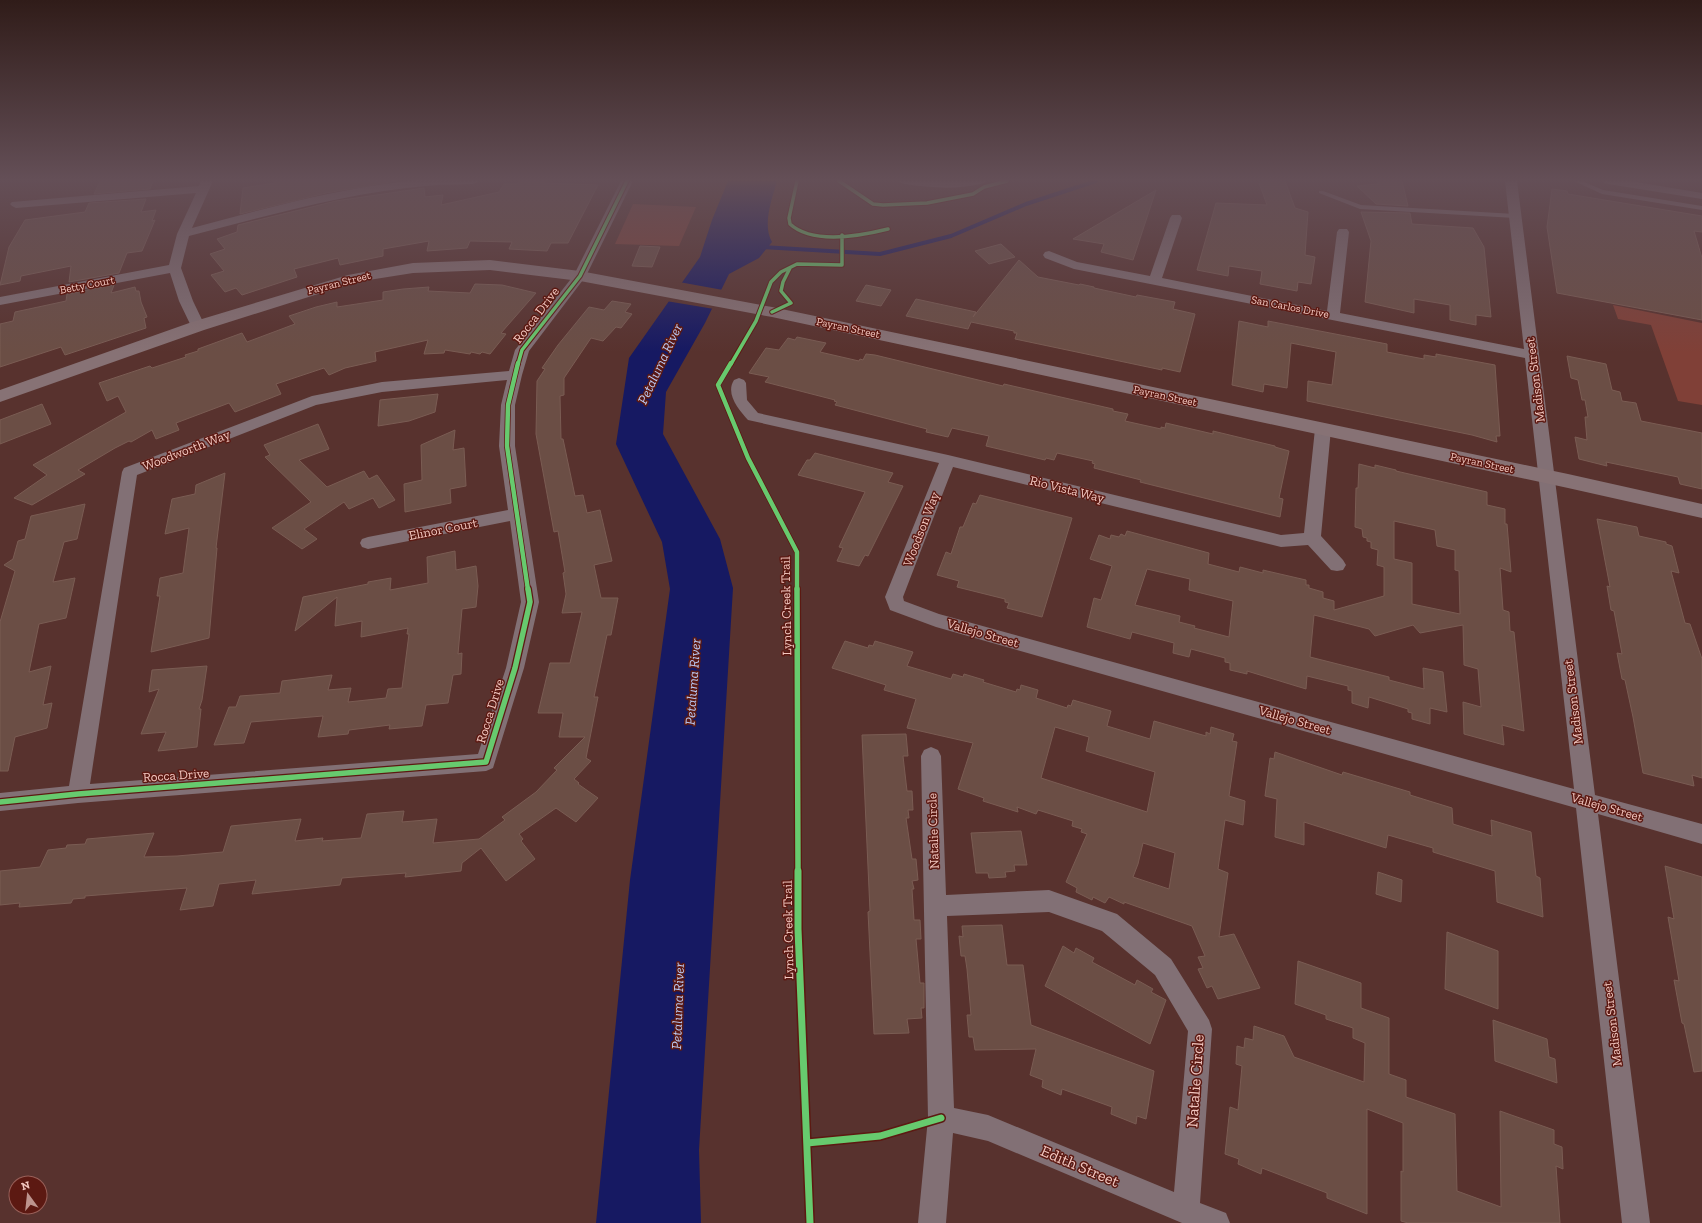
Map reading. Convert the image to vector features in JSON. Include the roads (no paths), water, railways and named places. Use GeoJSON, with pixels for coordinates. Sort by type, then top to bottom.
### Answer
{"type":"FeatureCollection","features":[{"type":"Feature","properties":{"kind":"main road","name":"Payran Street"},"geometry":{"type":"LineString","coordinates":[[0,396],[198,326],[354,278],[413,268],[490,265],[580,276],[772,312],[1323,430],[1546,476],[1702,511]]}},
{"type":"Feature","properties":{"kind":"street"},"geometry":{"type":"LineString","coordinates":[[182,238],[174,268],[186,301],[198,326]]}},
{"type":"Feature","properties":{"kind":"street","name":"Rocca Drive"},"geometry":{"type":"LineString","coordinates":[[0,802],[78,794],[486,762],[515,668],[530,602],[507,446],[508,405],[522,350],[580,276],[599,238]]}},
{"type":"Feature","properties":{"kind":"street"},"geometry":{"type":"LineString","coordinates":[[1155,281],[1169,238]]}},
{"type":"Feature","properties":{"kind":"street"},"geometry":{"type":"LineString","coordinates":[[1333,316],[1342,238]]}},
{"type":"Feature","properties":{"kind":"street","name":"Madison Street"},"geometry":{"type":"LineString","coordinates":[[1518,238],[1636,1223]]}},
{"type":"Feature","properties":{"kind":"street","name":"San Carlos Drive"},"geometry":{"type":"LineString","coordinates":[[1049,255],[1074,265],[1532,354]]}},
{"type":"Feature","properties":{"kind":"street","name":"Betty Court"},"geometry":{"type":"LineString","coordinates":[[0,301],[174,268]]}},
{"type":"Feature","properties":{"kind":"street","name":"Woodworth Way"},"geometry":{"type":"LineString","coordinates":[[78,794],[130,472],[312,401],[382,387],[515,375]]}},
{"type":"Feature","properties":{"kind":"street","name":"Rio Vista Way"},"geometry":{"type":"LineString","coordinates":[[739,383],[740,401],[754,417],[948,460],[1280,541],[1312,538]]}},
{"type":"Feature","properties":{"kind":"street"},"geometry":{"type":"LineString","coordinates":[[1323,430],[1312,538],[1337,566]]}},
{"type":"Feature","properties":{"kind":"street","name":"Woodson Way"},"geometry":{"type":"LineString","coordinates":[[894,598],[948,460]]}},
{"type":"Feature","properties":{"kind":"street","name":"Elinor Court"},"geometry":{"type":"LineString","coordinates":[[368,543],[517,514]]}},
{"type":"Feature","properties":{"kind":"street","name":"Vallejo Street"},"geometry":{"type":"LineString","coordinates":[[894,598],[896,605],[936,620],[1585,800],[1702,834]]}},
{"type":"Feature","properties":{"kind":"street","name":"Natalie Circle"},"geometry":{"type":"LineString","coordinates":[[931,756],[941,1118],[932,1223]]}},
{"type":"Feature","properties":{"kind":"street","name":"Natalie Circle"},"geometry":{"type":"LineString","coordinates":[[936,906],[1049,901],[1109,922],[1163,967],[1200,1029],[1186,1211]]}},
{"type":"Feature","properties":{"kind":"street","name":"Edith Street"},"geometry":{"type":"LineString","coordinates":[[941,1118],[988,1128],[1216,1223]]}},
{"type":"Feature","properties":{"kind":"water","name":"Petaluma River"},"geometry":{"type":"Polygon","coordinates":[[[706,238],[770,238],[772,242],[759,258],[729,274],[705,323],[666,392],[663,434],[720,539],[733,588],[699,1150],[701,1223],[596,1223],[630,880],[670,589],[662,542],[616,444],[629,358],[700,257],[706,238]]]}},
{"type":"Feature","properties":{"kind":"waterway"},"geometry":{"type":"LineString","coordinates":[[760,247],[880,254],[943,238]]}}]}
